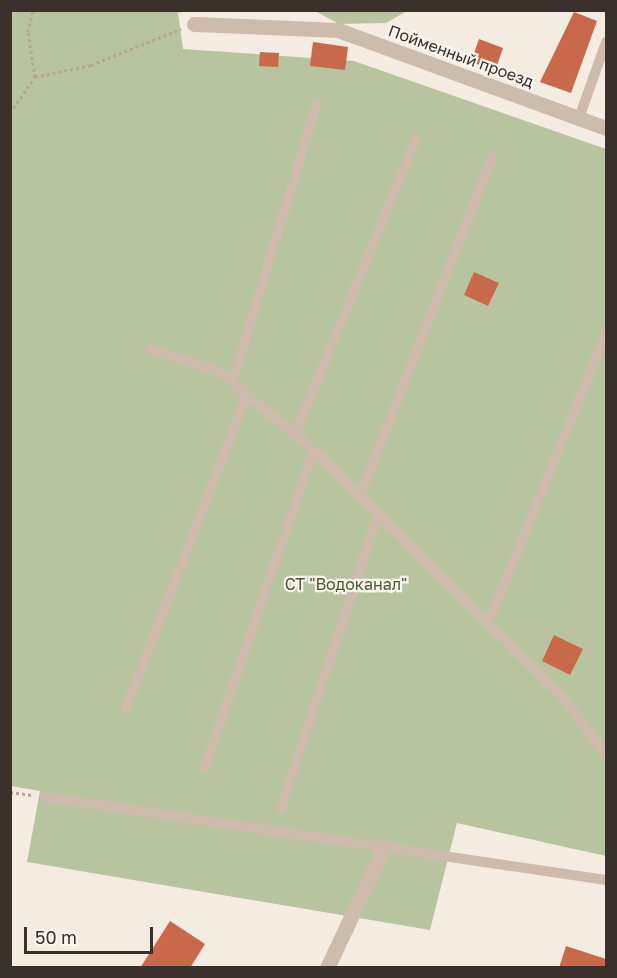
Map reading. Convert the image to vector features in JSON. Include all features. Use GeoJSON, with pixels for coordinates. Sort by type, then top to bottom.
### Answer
{"type":"FeatureCollection","features":[{"type":"Feature","properties":{"kind":"street","name":"Пойменный проезд"},"geometry":{"type":"LineString","coordinates":[[194,24],[338,30],[606,128]]}},
{"type":"Feature","properties":{"kind":"street"},"geometry":{"type":"LineString","coordinates":[[327,968],[384,847]]}},
{"type":"Feature","properties":{"kind":"lane"},"geometry":{"type":"LineString","coordinates":[[579,118],[606,42]]}},
{"type":"Feature","properties":{"kind":"lane"},"geometry":{"type":"LineString","coordinates":[[232,382],[317,103]]}},
{"type":"Feature","properties":{"kind":"lane"},"geometry":{"type":"LineString","coordinates":[[295,435],[416,139]]}},
{"type":"Feature","properties":{"kind":"lane"},"geometry":{"type":"LineString","coordinates":[[360,496],[492,157]]}},
{"type":"Feature","properties":{"kind":"lane"},"geometry":{"type":"LineString","coordinates":[[488,624],[606,334]]}},
{"type":"Feature","properties":{"kind":"lane"},"geometry":{"type":"LineString","coordinates":[[150,349],[220,372],[313,451],[563,698],[606,755]]}},
{"type":"Feature","properties":{"kind":"lane"},"geometry":{"type":"LineString","coordinates":[[126,708],[247,395]]}},
{"type":"Feature","properties":{"kind":"lane"},"geometry":{"type":"LineString","coordinates":[[206,766],[313,451]]}},
{"type":"Feature","properties":{"kind":"lane"},"geometry":{"type":"LineString","coordinates":[[281,809],[378,514]]}},
{"type":"Feature","properties":{"kind":"lane"},"geometry":{"type":"LineString","coordinates":[[45,797],[606,880]]}},
{"type":"Feature","properties":{"kind":"path"},"geometry":{"type":"LineString","coordinates":[[33,10],[28,32],[35,77]]}},
{"type":"Feature","properties":{"kind":"path"},"geometry":{"type":"LineString","coordinates":[[10,113],[35,77],[91,65],[194,24]]}},
{"type":"Feature","properties":{"kind":"path"},"geometry":{"type":"LineString","coordinates":[[10,792],[45,797]]}},
{"type":"Feature","properties":{"kind":"green space","name":"СТ \"Водоканал\""},"geometry":{"type":"Polygon","coordinates":[[[11,11],[185,11],[178,13],[183,49],[354,61],[606,149],[606,856],[457,823],[430,930],[27,862],[40,791],[11,786],[11,11]]]}},
{"type":"Feature","properties":{"kind":"green space"},"geometry":{"type":"Polygon","coordinates":[[[315,11],[407,11],[386,23],[339,24],[315,11]]]}},
{"type":"Feature","properties":{"kind":"building"},"geometry":{"type":"Polygon","coordinates":[[[574,12],[597,21],[571,93],[540,82],[574,12]]]}},
{"type":"Feature","properties":{"kind":"building"},"geometry":{"type":"Polygon","coordinates":[[[479,39],[503,48],[495,71],[471,62],[479,39]]]}},
{"type":"Feature","properties":{"kind":"building"},"geometry":{"type":"Polygon","coordinates":[[[313,42],[348,47],[345,70],[310,66],[313,42]]]}},
{"type":"Feature","properties":{"kind":"building"},"geometry":{"type":"Polygon","coordinates":[[[260,52],[279,53],[278,67],[259,66],[260,52]]]}},
{"type":"Feature","properties":{"kind":"building"},"geometry":{"type":"Polygon","coordinates":[[[474,272],[499,283],[488,306],[464,295],[474,272]]]}},
{"type":"Feature","properties":{"kind":"building"},"geometry":{"type":"Polygon","coordinates":[[[554,635],[583,649],[570,675],[542,661],[554,635]]]}},
{"type":"Feature","properties":{"kind":"building"},"geometry":{"type":"Polygon","coordinates":[[[170,921],[205,944],[190,968],[140,968],[170,921]]]}},
{"type":"Feature","properties":{"kind":"building"},"geometry":{"type":"Polygon","coordinates":[[[566,946],[606,959],[606,968],[559,968],[566,946]]]}}]}
